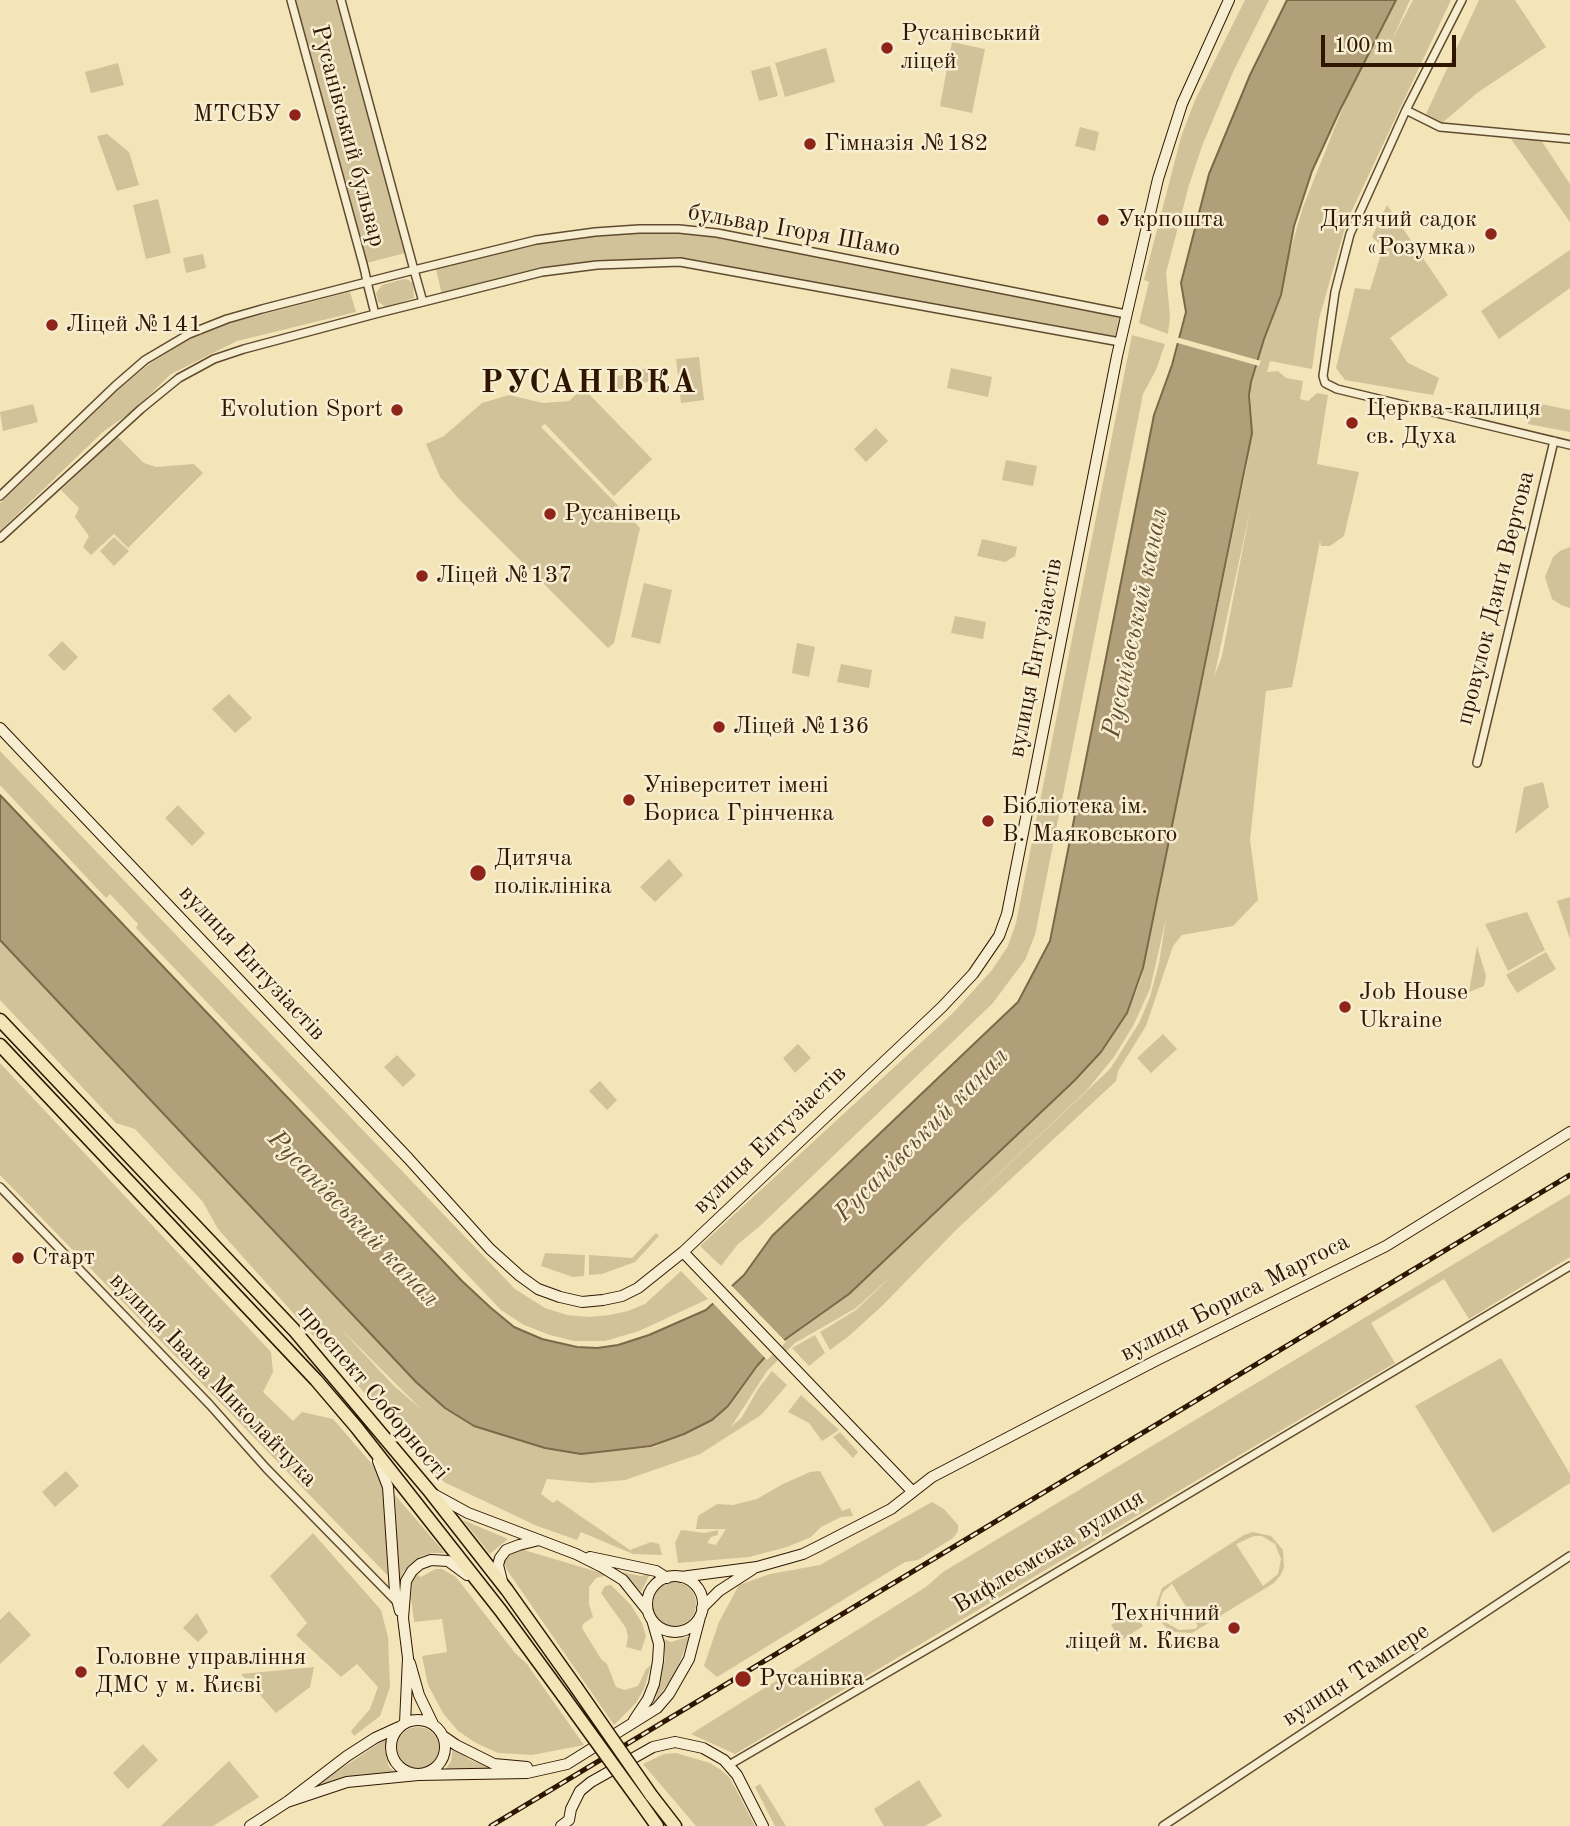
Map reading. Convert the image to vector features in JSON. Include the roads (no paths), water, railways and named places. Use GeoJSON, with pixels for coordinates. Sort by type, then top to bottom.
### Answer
{"type":"FeatureCollection","features":[{"type":"Feature","properties":{"kind":"highway","name":"проспект Соборності"},"geometry":{"type":"LineString","coordinates":[[0,1020],[294,1330],[431,1493],[503,1585],[576,1687],[646,1799],[657,1826]]}},
{"type":"Feature","properties":{"kind":"highway","name":"проспект Соборності"},"geometry":{"type":"LineString","coordinates":[[0,1045],[316,1380],[368,1442],[646,1799],[675,1826]]}},
{"type":"Feature","properties":{"kind":"street","name":"Русанівський бульвар"},"geometry":{"type":"LineString","coordinates":[[291,0],[375,314]]}},
{"type":"Feature","properties":{"kind":"street","name":"Русанівський бульвар"},"geometry":{"type":"LineString","coordinates":[[341,0],[423,302]]}},
{"type":"Feature","properties":{"kind":"street","name":"вулиця Ентузіастів"},"geometry":{"type":"LineString","coordinates":[[0,728],[408,1158],[490,1249],[520,1276],[538,1289],[582,1302],[622,1296],[638,1288],[683,1252],[942,1007],[973,974],[999,936],[1009,902],[1126,314],[1171,132],[1197,66],[1229,0]]}},
{"type":"Feature","properties":{"kind":"street"},"geometry":{"type":"LineString","coordinates":[[1462,0],[1406,110],[1349,234],[1324,361],[1325,383],[1373,398],[1570,445]]}},
{"type":"Feature","properties":{"kind":"street"},"geometry":{"type":"LineString","coordinates":[[1406,110],[1440,127],[1570,139]]}},
{"type":"Feature","properties":{"kind":"street","name":"бульвар Ігоря Шамо"},"geometry":{"type":"LineString","coordinates":[[367,282],[536,240],[606,231],[679,229],[717,233],[1126,314]]}},
{"type":"Feature","properties":{"kind":"street","name":"бульвар Ігоря Шамо"},"geometry":{"type":"LineString","coordinates":[[375,314],[542,272],[597,265],[680,262],[1120,342]]}},
{"type":"Feature","properties":{"kind":"street"},"geometry":{"type":"LineString","coordinates":[[0,496],[145,360],[189,334],[227,319],[367,282]]}},
{"type":"Feature","properties":{"kind":"street"},"geometry":{"type":"LineString","coordinates":[[0,538],[141,409],[179,378],[214,359],[244,349],[375,314]]}},
{"type":"Feature","properties":{"kind":"street","name":"провулок Дзиґи Вертова"},"geometry":{"type":"LineString","coordinates":[[1476,763],[1554,441]]}},
{"type":"Feature","properties":{"kind":"street","name":"вулиця Бориса Мартоса"},"geometry":{"type":"LineString","coordinates":[[681,1577],[757,1567],[821,1545],[891,1508],[932,1477],[988,1447],[1386,1246],[1570,1132]]}},
{"type":"Feature","properties":{"kind":"street","name":"вулиця Івана Миколайчука"},"geometry":{"type":"LineString","coordinates":[[0,1187],[397,1602]]}},
{"type":"Feature","properties":{"kind":"street"},"geometry":{"type":"LineString","coordinates":[[683,1252],[912,1491]]}},
{"type":"Feature","properties":{"kind":"street","name":"Вифлеємська вулиця"},"geometry":{"type":"LineString","coordinates":[[729,1765],[1570,1266]]}},
{"type":"Feature","properties":{"kind":"street","name":"вулиця Івана Миколайчука"},"geometry":{"type":"LineString","coordinates":[[368,1442],[387,1478],[397,1602],[403,1618]]}},
{"type":"Feature","properties":{"kind":"street"},"geometry":{"type":"LineString","coordinates":[[431,1493],[468,1513],[576,1554],[616,1575],[647,1610],[659,1644],[659,1661],[648,1699],[630,1726]]}},
{"type":"Feature","properties":{"kind":"street"},"geometry":{"type":"LineString","coordinates":[[503,1585],[499,1573],[499,1558],[506,1550],[539,1540]]}},
{"type":"Feature","properties":{"kind":"street"},"geometry":{"type":"LineString","coordinates":[[576,1554],[656,1571],[667,1578]]}},
{"type":"Feature","properties":{"kind":"street","name":"вулиця Тампере"},"geometry":{"type":"LineString","coordinates":[[1163,1826],[1570,1556]]}},
{"type":"Feature","properties":{"kind":"street","name":"вулиця Івана Миколайчука"},"geometry":{"type":"LineString","coordinates":[[433,1724],[419,1695],[408,1658],[403,1618],[406,1581],[412,1571],[430,1560],[448,1561],[461,1569],[501,1611]]}},
{"type":"Feature","properties":{"kind":"street","name":"вулиця Бориса Мартоса"},"geometry":{"type":"LineString","coordinates":[[701,1612],[719,1591],[757,1567]]}},
{"type":"Feature","properties":{"kind":"street"},"geometry":{"type":"LineString","coordinates":[[287,1802],[347,1782],[418,1775],[527,1773],[567,1764],[657,1708],[669,1694],[689,1659],[701,1612],[699,1592],[688,1580],[681,1577],[667,1578],[653,1587],[647,1601],[647,1610]]}},
{"type":"Feature","properties":{"kind":"street"},"geometry":{"type":"LineString","coordinates":[[653,1623],[660,1628],[678,1632],[694,1624],[701,1612]]}},
{"type":"Feature","properties":{"kind":"street","name":"вулиця Івана Миколайчука"},"geometry":{"type":"LineString","coordinates":[[402,1725],[408,1658]]}},
{"type":"Feature","properties":{"kind":"street"},"geometry":{"type":"LineString","coordinates":[[250,1826],[375,1738],[419,1720],[433,1724],[443,1736],[494,1764],[519,1768],[579,1756]]}},
{"type":"Feature","properties":{"kind":"street"},"geometry":{"type":"LineString","coordinates":[[402,1725],[394,1735],[391,1753],[401,1769],[418,1775],[435,1769],[441,1763],[445,1754],[443,1736]]}},
{"type":"Feature","properties":{"kind":"street"},"geometry":{"type":"LineString","coordinates":[[568,1824],[576,1799],[584,1787],[644,1751],[663,1743],[675,1742],[716,1755],[729,1765],[763,1826]]}},
{"type":"Feature","properties":{"kind":"water","name":"Русанівський канал"},"geometry":{"type":"Polygon","coordinates":[[[1287,0],[1396,0],[1312,171],[1294,226],[1281,295],[1251,382],[1249,395],[1252,433],[1143,968],[1127,1013],[1101,1052],[1074,1081],[849,1294],[773,1348],[728,1406],[712,1420],[651,1446],[581,1454],[545,1448],[474,1426],[445,1408],[416,1382],[0,940],[0,795],[462,1281],[514,1327],[542,1339],[577,1347],[597,1348],[618,1345],[649,1335],[706,1310],[744,1275],[772,1236],[1018,1002],[1050,941],[1154,415],[1172,365],[1186,312],[1181,283],[1209,174],[1250,75],[1287,0]]]}},
{"type":"Feature","properties":{"kind":"railway"},"geometry":{"type":"LineString","coordinates":[[491,1826],[1570,1175]]}},
{"type":"Feature","properties":{"kind":"place","name":"Русанівський ліцей"},"geometry":{"type":"Point","coordinates":[887,48]}},
{"type":"Feature","properties":{"kind":"place","name":"МТСБУ"},"geometry":{"type":"Point","coordinates":[295,115]}},
{"type":"Feature","properties":{"kind":"place","name":"Гімназія №182"},"geometry":{"type":"Point","coordinates":[810,144]}},
{"type":"Feature","properties":{"kind":"place","name":"Укрпошта"},"geometry":{"type":"Point","coordinates":[1103,220]}},
{"type":"Feature","properties":{"kind":"place","name":"Дитячий садок «Розумка»"},"geometry":{"type":"Point","coordinates":[1491,234]}},
{"type":"Feature","properties":{"kind":"place","name":"Ліцей №141"},"geometry":{"type":"Point","coordinates":[52,325]}},
{"type":"Feature","properties":{"kind":"place","name":"Evolution Sport"},"geometry":{"type":"Point","coordinates":[397,410]}},
{"type":"Feature","properties":{"kind":"place","name":"Церква-каплиця св. Духа"},"geometry":{"type":"Point","coordinates":[1352,423]}},
{"type":"Feature","properties":{"kind":"place","name":"Русанівець"},"geometry":{"type":"Point","coordinates":[550,514]}},
{"type":"Feature","properties":{"kind":"place","name":"Ліцей №137"},"geometry":{"type":"Point","coordinates":[422,576]}},
{"type":"Feature","properties":{"kind":"place","name":"Ліцей №136"},"geometry":{"type":"Point","coordinates":[719,727]}},
{"type":"Feature","properties":{"kind":"place","name":"Університет імені Бориса Грінченка"},"geometry":{"type":"Point","coordinates":[629,800]}},
{"type":"Feature","properties":{"kind":"place","name":"Бібліотека ім. В. Маяковського"},"geometry":{"type":"Point","coordinates":[988,821]}},
{"type":"Feature","properties":{"kind":"place","name":"Дитяча поліклініка"},"geometry":{"type":"Point","coordinates":[478,873]}},
{"type":"Feature","properties":{"kind":"place","name":"Job House Ukraine"},"geometry":{"type":"Point","coordinates":[1345,1007]}},
{"type":"Feature","properties":{"kind":"place","name":"Старт"},"geometry":{"type":"Point","coordinates":[18,1258]}},
{"type":"Feature","properties":{"kind":"place","name":"Технічний ліцей м. Києва"},"geometry":{"type":"Point","coordinates":[1234,1628]}},
{"type":"Feature","properties":{"kind":"place","name":"Головне управління ДМС у м. Києві"},"geometry":{"type":"Point","coordinates":[81,1672]}},
{"type":"Feature","properties":{"kind":"place","name":"Русанівка"},"geometry":{"type":"Point","coordinates":[743,1679]}},
{"type":"Feature","properties":{"kind":"district","name":"РУСАНІВКА"},"geometry":{"type":"Point","coordinates":[589,384]}}]}
